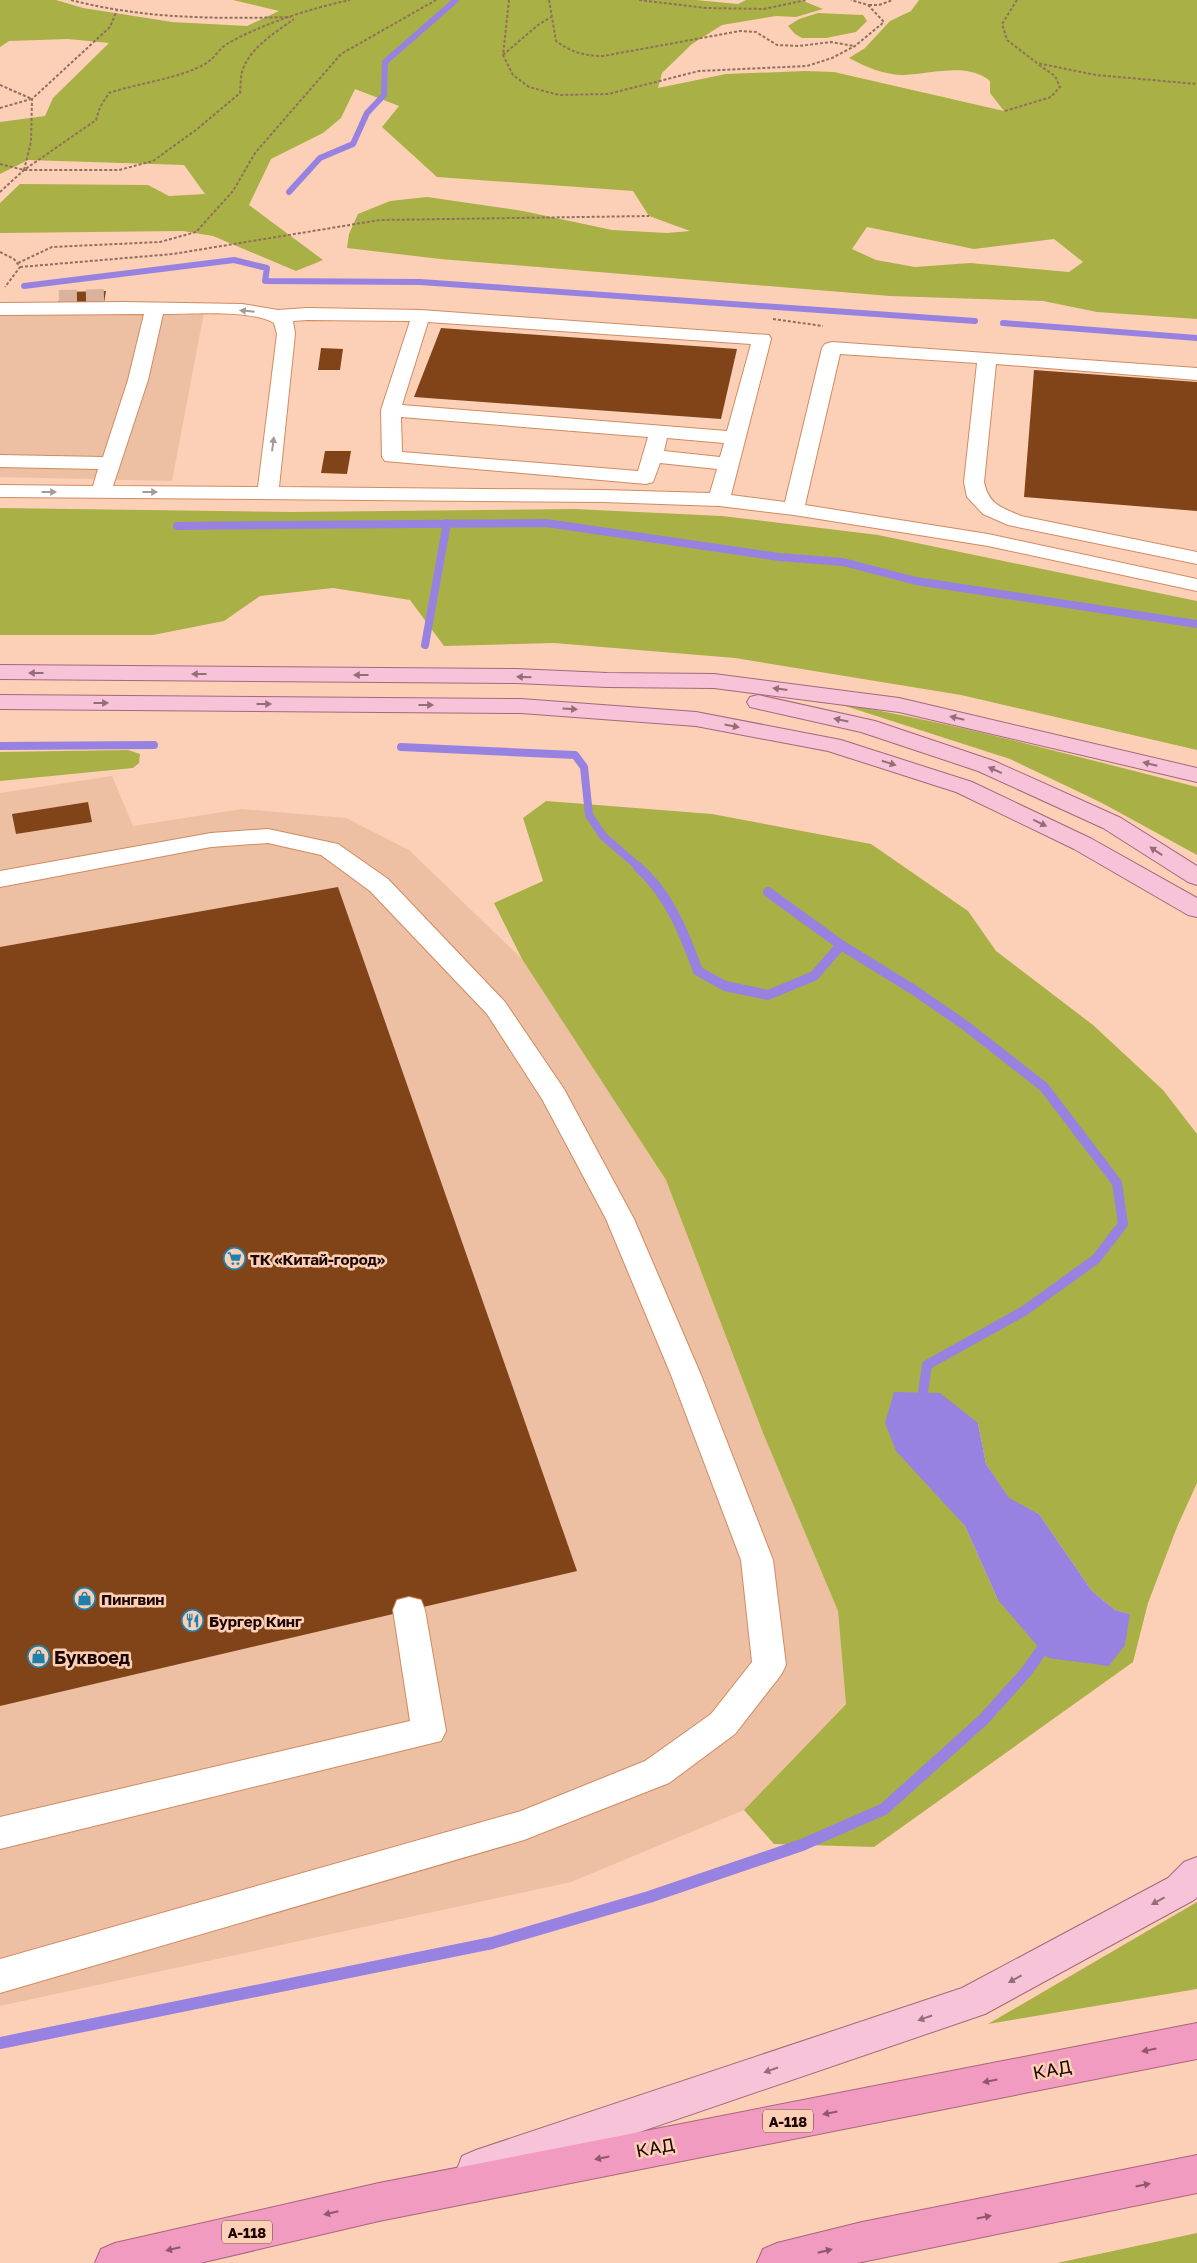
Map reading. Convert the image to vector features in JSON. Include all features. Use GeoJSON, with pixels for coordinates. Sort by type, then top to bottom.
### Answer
{"type":"FeatureCollection","features":[{"type":"Feature","properties":{"kind":"highway","name":"КАД"},"geometry":{"type":"LineString","coordinates":[[115,2263],[379,2202],[1197,2041]]}},
{"type":"Feature","properties":{"kind":"highway"},"geometry":{"type":"LineString","coordinates":[[777,2263],[862,2242],[1197,2174]]}},
{"type":"Feature","properties":{"kind":"main road"},"geometry":{"type":"LineString","coordinates":[[0,672],[516,676],[607,680],[714,681],[899,705],[1197,775]]}},
{"type":"Feature","properties":{"kind":"main road"},"geometry":{"type":"LineString","coordinates":[[607,680],[755,701],[876,729],[986,766],[1112,823],[1197,877]]}},
{"type":"Feature","properties":{"kind":"main road"},"geometry":{"type":"LineString","coordinates":[[0,702],[522,706],[696,719],[833,745],[964,787],[1082,844],[1165,888],[1197,909]]}},
{"type":"Feature","properties":{"kind":"main road"},"geometry":{"type":"LineString","coordinates":[[1165,888],[1197,919]]}},
{"type":"Feature","properties":{"kind":"main road"},"geometry":{"type":"LineString","coordinates":[[379,2202],[972,2002],[1181,1888],[1197,1873]]}},
{"type":"Feature","properties":{"kind":"street"},"geometry":{"type":"LineString","coordinates":[[105,298],[136,297],[134,308]]}},
{"type":"Feature","properties":{"kind":"street"},"geometry":{"type":"LineString","coordinates":[[0,299],[59,299]]}},
{"type":"Feature","properties":{"kind":"street"},"geometry":{"type":"LineString","coordinates":[[101,492],[138,380],[155,308]]}},
{"type":"Feature","properties":{"kind":"street"},"geometry":{"type":"LineString","coordinates":[[0,309],[155,308],[247,310],[278,316],[307,314],[421,316],[762,339],[719,500]]}},
{"type":"Feature","properties":{"kind":"street"},"geometry":{"type":"LineString","coordinates":[[268,493],[286,334],[283,320],[278,316]]}},
{"type":"Feature","properties":{"kind":"street"},"geometry":{"type":"LineString","coordinates":[[421,316],[391,410],[392,457],[646,478],[659,432]]}},
{"type":"Feature","properties":{"kind":"street"},"geometry":{"type":"LineString","coordinates":[[794,509],[832,348],[1197,374]]}},
{"type":"Feature","properties":{"kind":"street"},"geometry":{"type":"LineString","coordinates":[[987,358],[974,482],[977,497],[990,510],[1015,521],[1197,558]]}},
{"type":"Feature","properties":{"kind":"street"},"geometry":{"type":"LineString","coordinates":[[391,410],[735,438]]}},
{"type":"Feature","properties":{"kind":"street"},"geometry":{"type":"LineString","coordinates":[[652,456],[729,464]]}},
{"type":"Feature","properties":{"kind":"street"},"geometry":{"type":"LineString","coordinates":[[0,461],[111,463]]}},
{"type":"Feature","properties":{"kind":"street"},"geometry":{"type":"LineString","coordinates":[[0,492],[603,496],[719,500],[794,509],[988,540],[1197,585]]}},
{"type":"Feature","properties":{"kind":"street"},"geometry":{"type":"LineString","coordinates":[[0,879],[211,840],[268,836],[329,849],[386,891],[496,1008],[554,1096],[620,1219],[686,1375],[758,1560],[769,1665],[723,1724],[657,1772],[524,1825],[0,1976]]}},
{"type":"Feature","properties":{"kind":"street"},"geometry":{"type":"LineString","coordinates":[[0,1833],[430,1731],[409,1610]]}},
{"type":"Feature","properties":{"kind":"path"},"geometry":{"type":"LineString","coordinates":[[71,0],[117,10],[172,18],[297,17]]}},
{"type":"Feature","properties":{"kind":"path"},"geometry":{"type":"LineString","coordinates":[[0,192],[24,170],[96,120],[100,107],[109,93],[132,85],[182,73],[208,62],[226,45],[250,32],[332,4],[350,0]]}},
{"type":"Feature","properties":{"kind":"path"},"geometry":{"type":"LineString","coordinates":[[18,262],[52,247],[160,242],[196,232],[233,191],[255,153],[342,54],[436,0]]}},
{"type":"Feature","properties":{"kind":"path"},"geometry":{"type":"LineString","coordinates":[[509,0],[503,55],[513,75],[529,87],[559,95],[608,94],[699,71],[807,66],[832,58],[855,46],[884,22],[868,5]]}},
{"type":"Feature","properties":{"kind":"path"},"geometry":{"type":"LineString","coordinates":[[549,0],[556,41],[572,53],[587,56],[603,56],[740,31],[756,32],[777,45],[799,46],[832,42],[855,46]]}},
{"type":"Feature","properties":{"kind":"path"},"geometry":{"type":"LineString","coordinates":[[639,0],[706,8],[764,9],[806,0]]}},
{"type":"Feature","properties":{"kind":"path"},"geometry":{"type":"LineString","coordinates":[[851,0],[868,5],[879,5],[893,0]]}},
{"type":"Feature","properties":{"kind":"path"},"geometry":{"type":"LineString","coordinates":[[1006,111],[1051,97],[1060,87],[1055,76],[1007,40],[1002,24],[1017,0]]}},
{"type":"Feature","properties":{"kind":"path"},"geometry":{"type":"LineString","coordinates":[[0,108],[32,99],[110,27],[117,10]]}},
{"type":"Feature","properties":{"kind":"path"},"geometry":{"type":"LineString","coordinates":[[0,164],[24,170],[119,170],[153,161],[196,130],[240,93],[243,69],[254,52],[273,34],[297,17]]}},
{"type":"Feature","properties":{"kind":"path"},"geometry":{"type":"LineString","coordinates":[[503,55],[514,48],[538,22],[551,17]]}},
{"type":"Feature","properties":{"kind":"path"},"geometry":{"type":"LineString","coordinates":[[1036,63],[1096,75],[1197,84]]}},
{"type":"Feature","properties":{"kind":"path"},"geometry":{"type":"LineString","coordinates":[[0,85],[32,99]]}},
{"type":"Feature","properties":{"kind":"path"},"geometry":{"type":"LineString","coordinates":[[24,170],[31,142],[32,99]]}},
{"type":"Feature","properties":{"kind":"path"},"geometry":{"type":"LineString","coordinates":[[1,292],[20,268],[173,254],[380,220],[648,216]]}},
{"type":"Feature","properties":{"kind":"path"},"geometry":{"type":"LineString","coordinates":[[0,252],[11,256],[18,262],[20,268]]}},
{"type":"Feature","properties":{"kind":"shaded area"},"geometry":{"type":"Polygon","coordinates":[[[204,312],[172,481],[0,477],[0,314],[204,312]]]}},
{"type":"Feature","properties":{"kind":"shaded area"},"geometry":{"type":"Polygon","coordinates":[[[112,776],[133,826],[242,809],[346,818],[409,850],[522,959],[666,1180],[763,1433],[838,1611],[846,1703],[744,1810],[571,1882],[0,2006],[0,793],[112,776]]]}},
{"type":"Feature","properties":{"kind":"shaded area"},"geometry":{"type":"Polygon","coordinates":[[[894,1392],[940,1393],[978,1423],[986,1464],[1009,1498],[1039,1514],[1092,1591],[1115,1610],[1130,1614],[1125,1645],[1109,1666],[1048,1658],[998,1600],[965,1526],[896,1451],[885,1423],[894,1392]]]}},
{"type":"Feature","properties":{"kind":"green space"},"geometry":{"type":"Polygon","coordinates":[[[0,0],[56,0],[83,8],[172,22],[247,26],[279,11],[233,0],[696,0],[738,4],[746,0],[801,0],[823,9],[796,17],[776,16],[722,25],[692,44],[662,73],[658,88],[726,74],[805,71],[834,72],[1004,111],[990,93],[990,81],[981,75],[960,70],[904,75],[889,74],[849,58],[865,48],[890,21],[911,11],[919,0],[1197,0],[1197,319],[1097,312],[1043,301],[890,296],[440,259],[347,248],[349,234],[358,214],[390,201],[427,197],[523,211],[612,230],[667,233],[690,231],[649,216],[633,191],[437,177],[382,127],[399,106],[355,89],[341,118],[323,133],[271,159],[249,205],[323,260],[296,271],[213,236],[183,231],[0,233],[0,203],[20,184],[148,185],[169,196],[205,194],[184,165],[28,160],[0,174],[0,122],[45,116],[53,98],[109,43],[68,39],[9,41],[0,47],[0,0]],[[867,227],[852,249],[876,260],[915,267],[970,263],[1069,272],[1083,262],[1054,239],[974,249],[867,227]]]}},
{"type":"Feature","properties":{"kind":"green space"},"geometry":{"type":"Polygon","coordinates":[[[818,13],[863,15],[867,21],[856,32],[826,38],[802,38],[795,34],[788,26],[799,19],[818,13]]]}},
{"type":"Feature","properties":{"kind":"green space"},"geometry":{"type":"Polygon","coordinates":[[[0,508],[291,512],[574,509],[722,516],[878,535],[1197,601],[1197,750],[961,695],[735,658],[554,643],[444,646],[410,600],[333,588],[260,596],[224,621],[153,635],[0,635],[0,508]]]}},
{"type":"Feature","properties":{"kind":"green space"},"geometry":{"type":"Polygon","coordinates":[[[836,703],[972,730],[1197,787],[1197,855],[1102,803],[1010,759],[836,703]]]}},
{"type":"Feature","properties":{"kind":"green space"},"geometry":{"type":"Polygon","coordinates":[[[128,750],[140,754],[139,763],[133,768],[0,781],[0,752],[128,750]]]}},
{"type":"Feature","properties":{"kind":"green space"},"geometry":{"type":"Polygon","coordinates":[[[546,801],[712,814],[871,844],[968,911],[996,951],[1093,1025],[1163,1090],[1197,1134],[1197,1483],[1177,1527],[1148,1603],[1133,1662],[874,1847],[774,1844],[744,1810],[846,1704],[838,1611],[763,1433],[666,1180],[522,959],[494,903],[543,881],[523,818],[546,801]],[[978,1423],[936,1493],[965,1526],[998,1600],[1130,1614],[1115,1610],[1092,1591],[1039,1514],[1009,1499],[986,1464],[978,1423]]]}},
{"type":"Feature","properties":{"kind":"green space"},"geometry":{"type":"Polygon","coordinates":[[[1197,1902],[1197,1989],[988,2024],[1197,1902]]]}},
{"type":"Feature","properties":{"kind":"green space"},"geometry":{"type":"Polygon","coordinates":[[[1197,2233],[1197,2263],[1057,2263],[1197,2233]]]}},
{"type":"Feature","properties":{"kind":"building"},"geometry":{"type":"Polygon","coordinates":[[[106,291],[104,303],[58,304],[61,292],[106,291]]]}},
{"type":"Feature","properties":{"kind":"building"},"geometry":{"type":"Polygon","coordinates":[[[441,328],[737,349],[721,419],[414,397],[441,328]]]}},
{"type":"Feature","properties":{"kind":"building"},"geometry":{"type":"Polygon","coordinates":[[[321,348],[343,349],[340,370],[318,370],[321,348]]]}},
{"type":"Feature","properties":{"kind":"building"},"geometry":{"type":"Polygon","coordinates":[[[1034,370],[1197,382],[1197,511],[1024,497],[1034,370]]]}},
{"type":"Feature","properties":{"kind":"building"},"geometry":{"type":"Polygon","coordinates":[[[325,451],[351,451],[347,474],[321,473],[325,451]]]}},
{"type":"Feature","properties":{"kind":"building"},"geometry":{"type":"Polygon","coordinates":[[[88,802],[92,822],[16,834],[12,814],[88,802]]]}},
{"type":"Feature","properties":{"kind":"building","name":"ТК «Китай-город»"},"geometry":{"type":"Polygon","coordinates":[[[338,887],[577,1571],[0,1706],[0,947],[338,887]]]}},
{"type":"Feature","properties":{"kind":"waterway"},"geometry":{"type":"LineString","coordinates":[[289,192],[320,158],[353,144],[367,113],[384,95],[385,62],[456,0]]}},
{"type":"Feature","properties":{"kind":"waterway"},"geometry":{"type":"LineString","coordinates":[[24,286],[234,260],[267,268],[265,281],[420,282],[975,321]]}},
{"type":"Feature","properties":{"kind":"waterway"},"geometry":{"type":"LineString","coordinates":[[1003,323],[1197,338]]}},
{"type":"Feature","properties":{"kind":"waterway"},"geometry":{"type":"LineString","coordinates":[[447,524],[546,523],[779,557],[843,562],[916,581],[1197,624]]}},
{"type":"Feature","properties":{"kind":"waterway"},"geometry":{"type":"LineString","coordinates":[[177,526],[447,524]]}},
{"type":"Feature","properties":{"kind":"waterway"},"geometry":{"type":"LineString","coordinates":[[425,645],[447,524]]}},
{"type":"Feature","properties":{"kind":"waterway"},"geometry":{"type":"LineString","coordinates":[[0,746],[154,745]]}},
{"type":"Feature","properties":{"kind":"waterway"},"geometry":{"type":"LineString","coordinates":[[401,747],[575,755],[584,767],[589,815],[603,836],[640,868]]}},
{"type":"Feature","properties":{"kind":"waterway"},"geometry":{"type":"LineString","coordinates":[[638,867],[667,902],[681,929],[698,971],[725,986],[768,995],[814,976],[841,945]]}},
{"type":"Feature","properties":{"kind":"waterway"},"geometry":{"type":"LineString","coordinates":[[768,892],[841,945]]}},
{"type":"Feature","properties":{"kind":"waterway"},"geometry":{"type":"LineString","coordinates":[[841,945],[914,990],[966,1026],[1044,1087],[1117,1183],[1123,1224],[1096,1259],[1024,1311],[927,1365],[921,1406]]}},
{"type":"Feature","properties":{"kind":"waterway"},"geometry":{"type":"LineString","coordinates":[[0,2043],[492,1943],[649,1897],[802,1845],[884,1809],[984,1719],[1026,1672],[1049,1640]]}},
{"type":"Feature","properties":{"kind":"tunnel"},"geometry":{"type":"LineString","coordinates":[[59,299],[105,298]]}},
{"type":"Feature","properties":{"kind":"place","name":"ТК «Китай-город»"},"geometry":{"type":"Point","coordinates":[234,1259]}},
{"type":"Feature","properties":{"kind":"place","name":"Пингвин"},"geometry":{"type":"Point","coordinates":[85,1599]}},
{"type":"Feature","properties":{"kind":"place","name":"Бургер Кинг"},"geometry":{"type":"Point","coordinates":[193,1621]}},
{"type":"Feature","properties":{"kind":"place","name":"Буквоед"},"geometry":{"type":"Point","coordinates":[38,1657]}}]}
